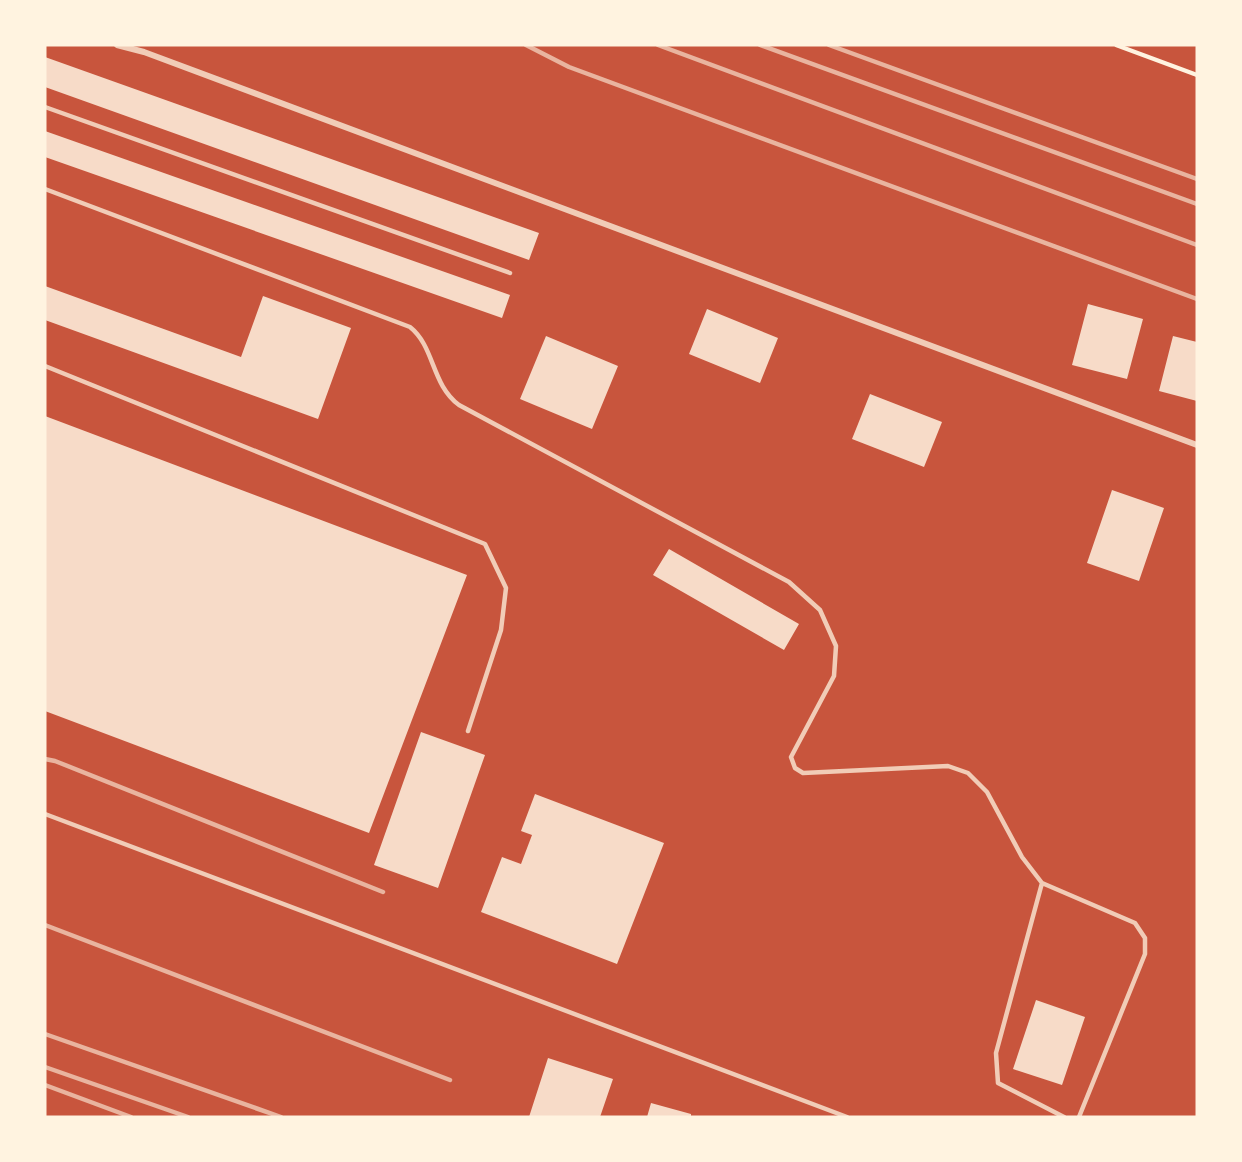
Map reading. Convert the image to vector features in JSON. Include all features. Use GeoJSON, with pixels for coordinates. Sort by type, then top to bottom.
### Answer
{"type":"FeatureCollection","features":[{"type":"Feature","properties":{"kind":"street"},"geometry":{"type":"LineString","coordinates":[[117,45],[177,65],[1197,445]]}},
{"type":"Feature","properties":{"kind":"lane"},"geometry":{"type":"LineString","coordinates":[[45,107],[510,273]]}},
{"type":"Feature","properties":{"kind":"lane"},"geometry":{"type":"LineString","coordinates":[[45,189],[410,327],[418,334],[442,388],[459,405],[789,582],[820,610],[836,646],[834,676],[791,757],[795,768],[803,773],[948,766],[968,773],[987,792],[1022,857],[1042,884],[1136,923],[1145,938],[1145,954],[1079,1117]]}},
{"type":"Feature","properties":{"kind":"lane"},"geometry":{"type":"LineString","coordinates":[[45,366],[485,544],[507,588],[501,630],[468,731]]}},
{"type":"Feature","properties":{"kind":"lane"},"geometry":{"type":"LineString","coordinates":[[45,814],[848,1117]]}},
{"type":"Feature","properties":{"kind":"lane"},"geometry":{"type":"LineString","coordinates":[[1042,884],[996,1053],[998,1083],[1064,1117]]}},
{"type":"Feature","properties":{"kind":"path"},"geometry":{"type":"LineString","coordinates":[[1116,45],[1197,75]]}},
{"type":"Feature","properties":{"kind":"building"},"geometry":{"type":"Polygon","coordinates":[[[45,57],[539,233],[529,260],[45,87],[45,57]]]}},
{"type":"Feature","properties":{"kind":"building"},"geometry":{"type":"Polygon","coordinates":[[[45,131],[510,295],[502,318],[45,157],[45,131]]]}},
{"type":"Feature","properties":{"kind":"building"},"geometry":{"type":"Polygon","coordinates":[[[45,286],[241,357],[263,296],[351,328],[318,419],[45,320],[45,286]]]}},
{"type":"Feature","properties":{"kind":"building"},"geometry":{"type":"Polygon","coordinates":[[[1088,304],[1143,319],[1127,379],[1072,365],[1088,304]]]}},
{"type":"Feature","properties":{"kind":"building"},"geometry":{"type":"Polygon","coordinates":[[[707,309],[778,338],[760,383],[689,354],[707,309]]]}},
{"type":"Feature","properties":{"kind":"building"},"geometry":{"type":"Polygon","coordinates":[[[546,336],[618,366],[592,429],[520,399],[546,336]]]}},
{"type":"Feature","properties":{"kind":"building"},"geometry":{"type":"Polygon","coordinates":[[[1173,336],[1197,342],[1197,401],[1159,391],[1173,336]]]}},
{"type":"Feature","properties":{"kind":"building"},"geometry":{"type":"Polygon","coordinates":[[[870,394],[942,422],[924,467],[852,439],[870,394]]]}},
{"type":"Feature","properties":{"kind":"building"},"geometry":{"type":"Polygon","coordinates":[[[45,416],[467,575],[369,833],[45,711],[45,416]]]}},
{"type":"Feature","properties":{"kind":"building"},"geometry":{"type":"Polygon","coordinates":[[[1112,490],[1164,508],[1139,581],[1087,563],[1112,490]]]}},
{"type":"Feature","properties":{"kind":"building"},"geometry":{"type":"Polygon","coordinates":[[[669,549],[799,624],[784,650],[653,575],[669,549]]]}},
{"type":"Feature","properties":{"kind":"building"},"geometry":{"type":"Polygon","coordinates":[[[421,732],[485,755],[438,888],[374,865],[421,732]]]}},
{"type":"Feature","properties":{"kind":"building"},"geometry":{"type":"Polygon","coordinates":[[[535,794],[664,843],[617,964],[481,912],[502,857],[521,864],[532,835],[521,831],[535,794]]]}},
{"type":"Feature","properties":{"kind":"building"},"geometry":{"type":"Polygon","coordinates":[[[1036,1000],[1085,1017],[1062,1085],[1013,1069],[1036,1000]]]}},
{"type":"Feature","properties":{"kind":"building"},"geometry":{"type":"Polygon","coordinates":[[[548,1058],[613,1079],[600,1117],[529,1117],[548,1058]]]}},
{"type":"Feature","properties":{"kind":"building"},"geometry":{"type":"Polygon","coordinates":[[[651,1103],[691,1114],[691,1117],[647,1117],[651,1103]]]}},
{"type":"Feature","properties":{"kind":"railway"},"geometry":{"type":"LineString","coordinates":[[526,45],[569,67],[1197,299]]}},
{"type":"Feature","properties":{"kind":"railway"},"geometry":{"type":"LineString","coordinates":[[658,45],[1197,245]]}},
{"type":"Feature","properties":{"kind":"railway"},"geometry":{"type":"LineString","coordinates":[[760,45],[1197,204]]}},
{"type":"Feature","properties":{"kind":"railway"},"geometry":{"type":"LineString","coordinates":[[829,45],[1197,179]]}},
{"type":"Feature","properties":{"kind":"railway"},"geometry":{"type":"LineString","coordinates":[[45,759],[55,761],[383,892]]}},
{"type":"Feature","properties":{"kind":"railway"},"geometry":{"type":"LineString","coordinates":[[45,925],[450,1080]]}},
{"type":"Feature","properties":{"kind":"railway"},"geometry":{"type":"LineString","coordinates":[[45,1034],[281,1117]]}},
{"type":"Feature","properties":{"kind":"railway"},"geometry":{"type":"LineString","coordinates":[[45,1067],[188,1117]]}},
{"type":"Feature","properties":{"kind":"railway"},"geometry":{"type":"LineString","coordinates":[[45,1085],[131,1117]]}}]}
